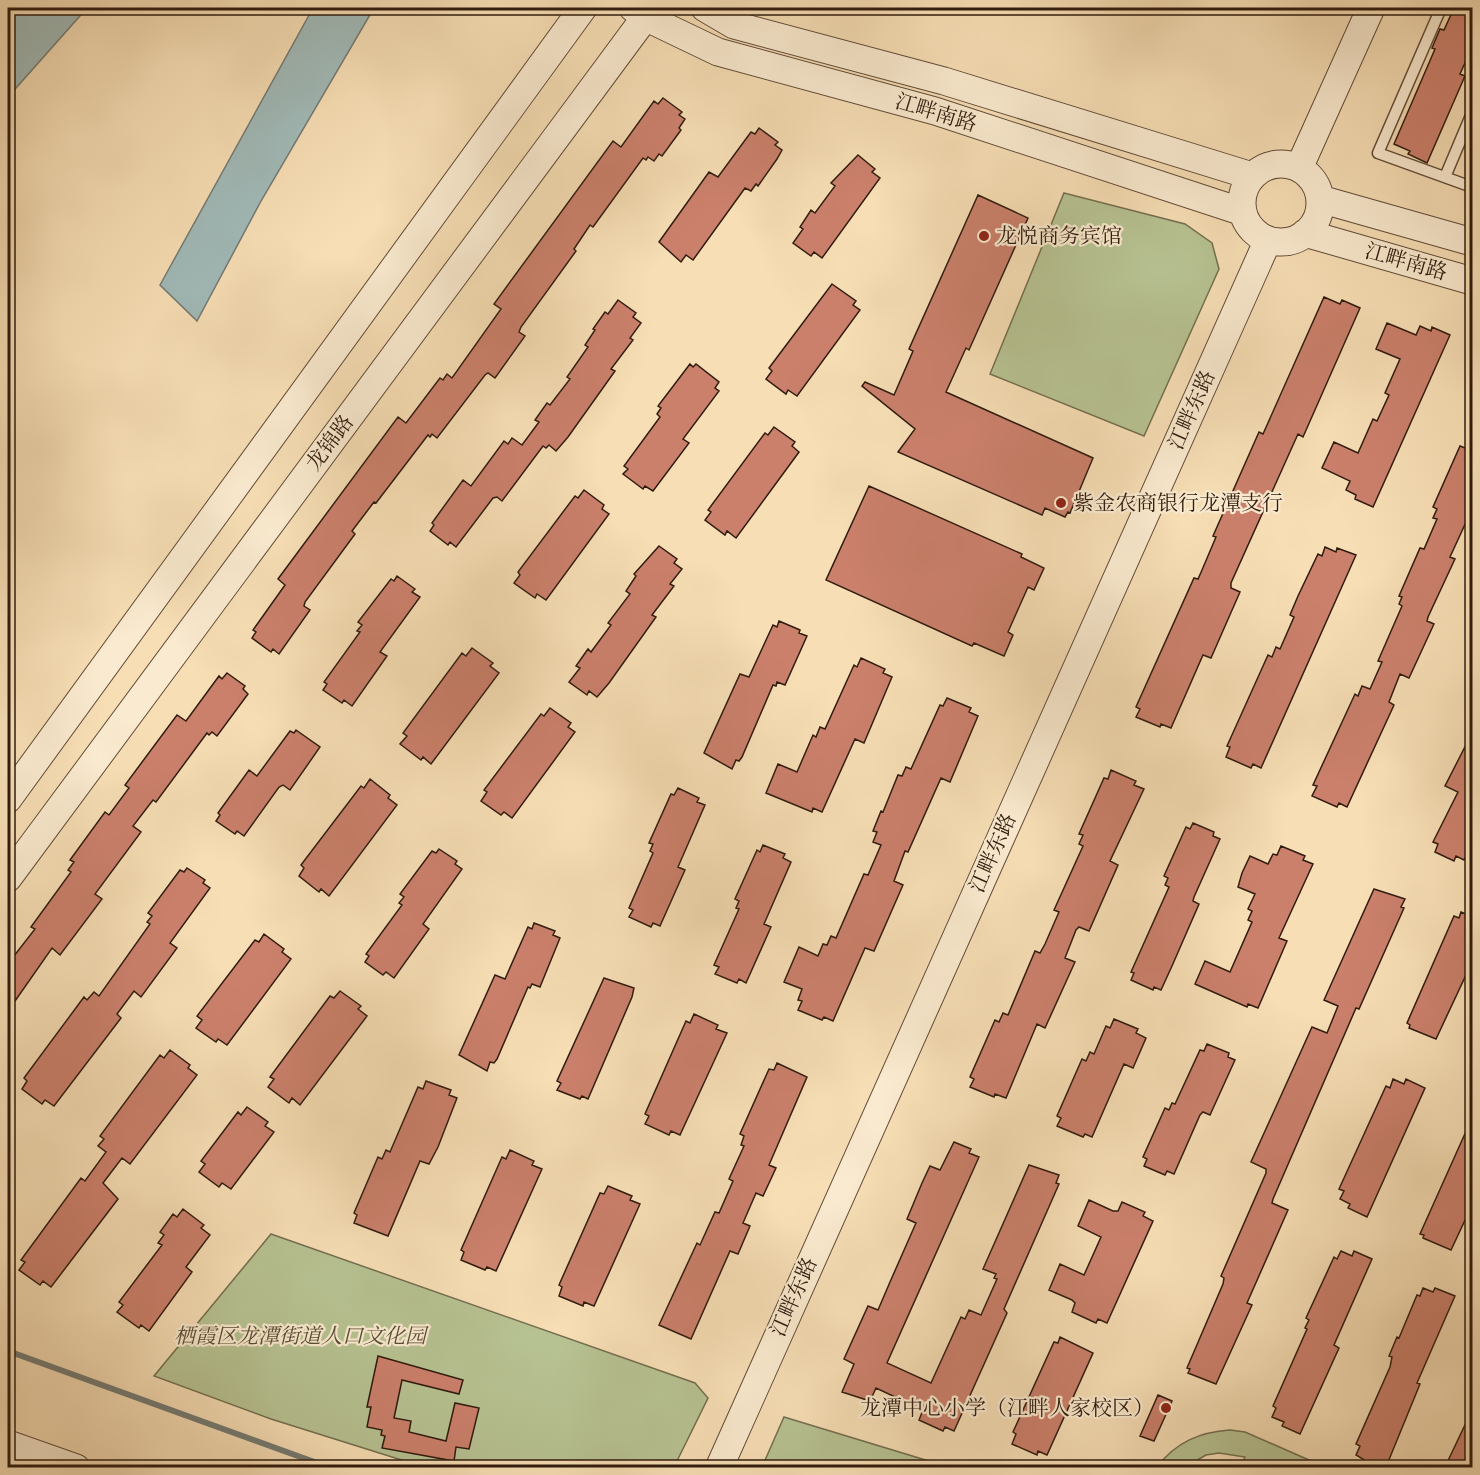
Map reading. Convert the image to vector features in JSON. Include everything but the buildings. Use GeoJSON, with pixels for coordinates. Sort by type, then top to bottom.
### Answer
{"type":"FeatureCollection","features":[{"type":"Feature","properties":{"kind":"street"},"geometry":{"type":"LineString","coordinates":[[8,799],[583,8]]}},
{"type":"Feature","properties":{"kind":"street","name":"江畔南路"},"geometry":{"type":"LineString","coordinates":[[705,8],[734,25],[944,81],[1252,176]]}},
{"type":"Feature","properties":{"kind":"street"},"geometry":{"type":"LineString","coordinates":[[1299,168],[1371,8]]}},
{"type":"Feature","properties":{"kind":"street","name":"江畔南路"},"geometry":{"type":"LineString","coordinates":[[643,11],[718,52],[935,111],[1243,212]]}},
{"type":"Feature","properties":{"kind":"street","name":"龙锦路"},"geometry":{"type":"LineString","coordinates":[[8,878],[643,11]]}},
{"type":"Feature","properties":{"kind":"street"},"geometry":{"type":"LineString","coordinates":[[1275,164],[1299,168],[1310,176],[1320,199],[1314,224],[1294,240],[1268,240],[1248,224],[1243,212],[1242,199],[1245,187],[1252,176],[1263,168],[1275,164]]}},
{"type":"Feature","properties":{"kind":"street","name":"江畔南路"},"geometry":{"type":"LineString","coordinates":[[1320,199],[1473,242]]}},
{"type":"Feature","properties":{"kind":"street","name":"江畔南路"},"geometry":{"type":"LineString","coordinates":[[1305,233],[1473,281]]}},
{"type":"Feature","properties":{"kind":"street","name":"江畔东路"},"geometry":{"type":"LineString","coordinates":[[718,1467],[1268,240]]}},
{"type":"Feature","properties":{"kind":"street"},"geometry":{"type":"LineString","coordinates":[[8,1444],[76,1467]]}},
{"type":"Feature","properties":{"kind":"lane"},"geometry":{"type":"LineString","coordinates":[[1442,8],[1378,153],[1473,187]]}},
{"type":"Feature","properties":{"kind":"lane"},"geometry":{"type":"LineString","coordinates":[[1445,177],[1473,113]]}},
{"type":"Feature","properties":{"kind":"green space"},"geometry":{"type":"Polygon","coordinates":[[[1064,193],[1185,224],[1212,243],[1219,269],[1144,436],[990,374],[1064,193]]]}},
{"type":"Feature","properties":{"kind":"green space","name":"栖霞区龙潭街道人口文化园"},"geometry":{"type":"Polygon","coordinates":[[[271,1234],[695,1383],[708,1398],[674,1467],[427,1468],[271,1419],[154,1376],[271,1234]]]}},
{"type":"Feature","properties":{"kind":"green space"},"geometry":{"type":"Polygon","coordinates":[[[784,1417],[932,1462],[936,1467],[762,1467],[784,1417]]]}},
{"type":"Feature","properties":{"kind":"green space"},"geometry":{"type":"Polygon","coordinates":[[[1230,1430],[1245,1432],[1325,1467],[1240,1467],[1245,1457],[1219,1453],[1206,1455],[1185,1467],[1157,1467],[1172,1451],[1189,1440],[1209,1433],[1230,1430]]]}},
{"type":"Feature","properties":{"kind":"water"},"geometry":{"type":"Polygon","coordinates":[[[8,8],[87,8],[8,97],[8,8]]]}},
{"type":"Feature","properties":{"kind":"water"},"geometry":{"type":"Polygon","coordinates":[[[313,8],[374,8],[261,201],[197,321],[160,285],[313,8]]]}},
{"type":"Feature","properties":{"kind":"waterway"},"geometry":{"type":"LineString","coordinates":[[8,1351],[331,1468]]}},
{"type":"Feature","properties":{"kind":"place","name":"龙悦商务宾馆"},"geometry":{"type":"Point","coordinates":[984,236]}},
{"type":"Feature","properties":{"kind":"place","name":"紫金农商银行龙潭支行"},"geometry":{"type":"Point","coordinates":[1061,503]}},
{"type":"Feature","properties":{"kind":"place","name":"龙潭中心小学（江畔人家校区）"},"geometry":{"type":"Point","coordinates":[1166,1408]}}]}
